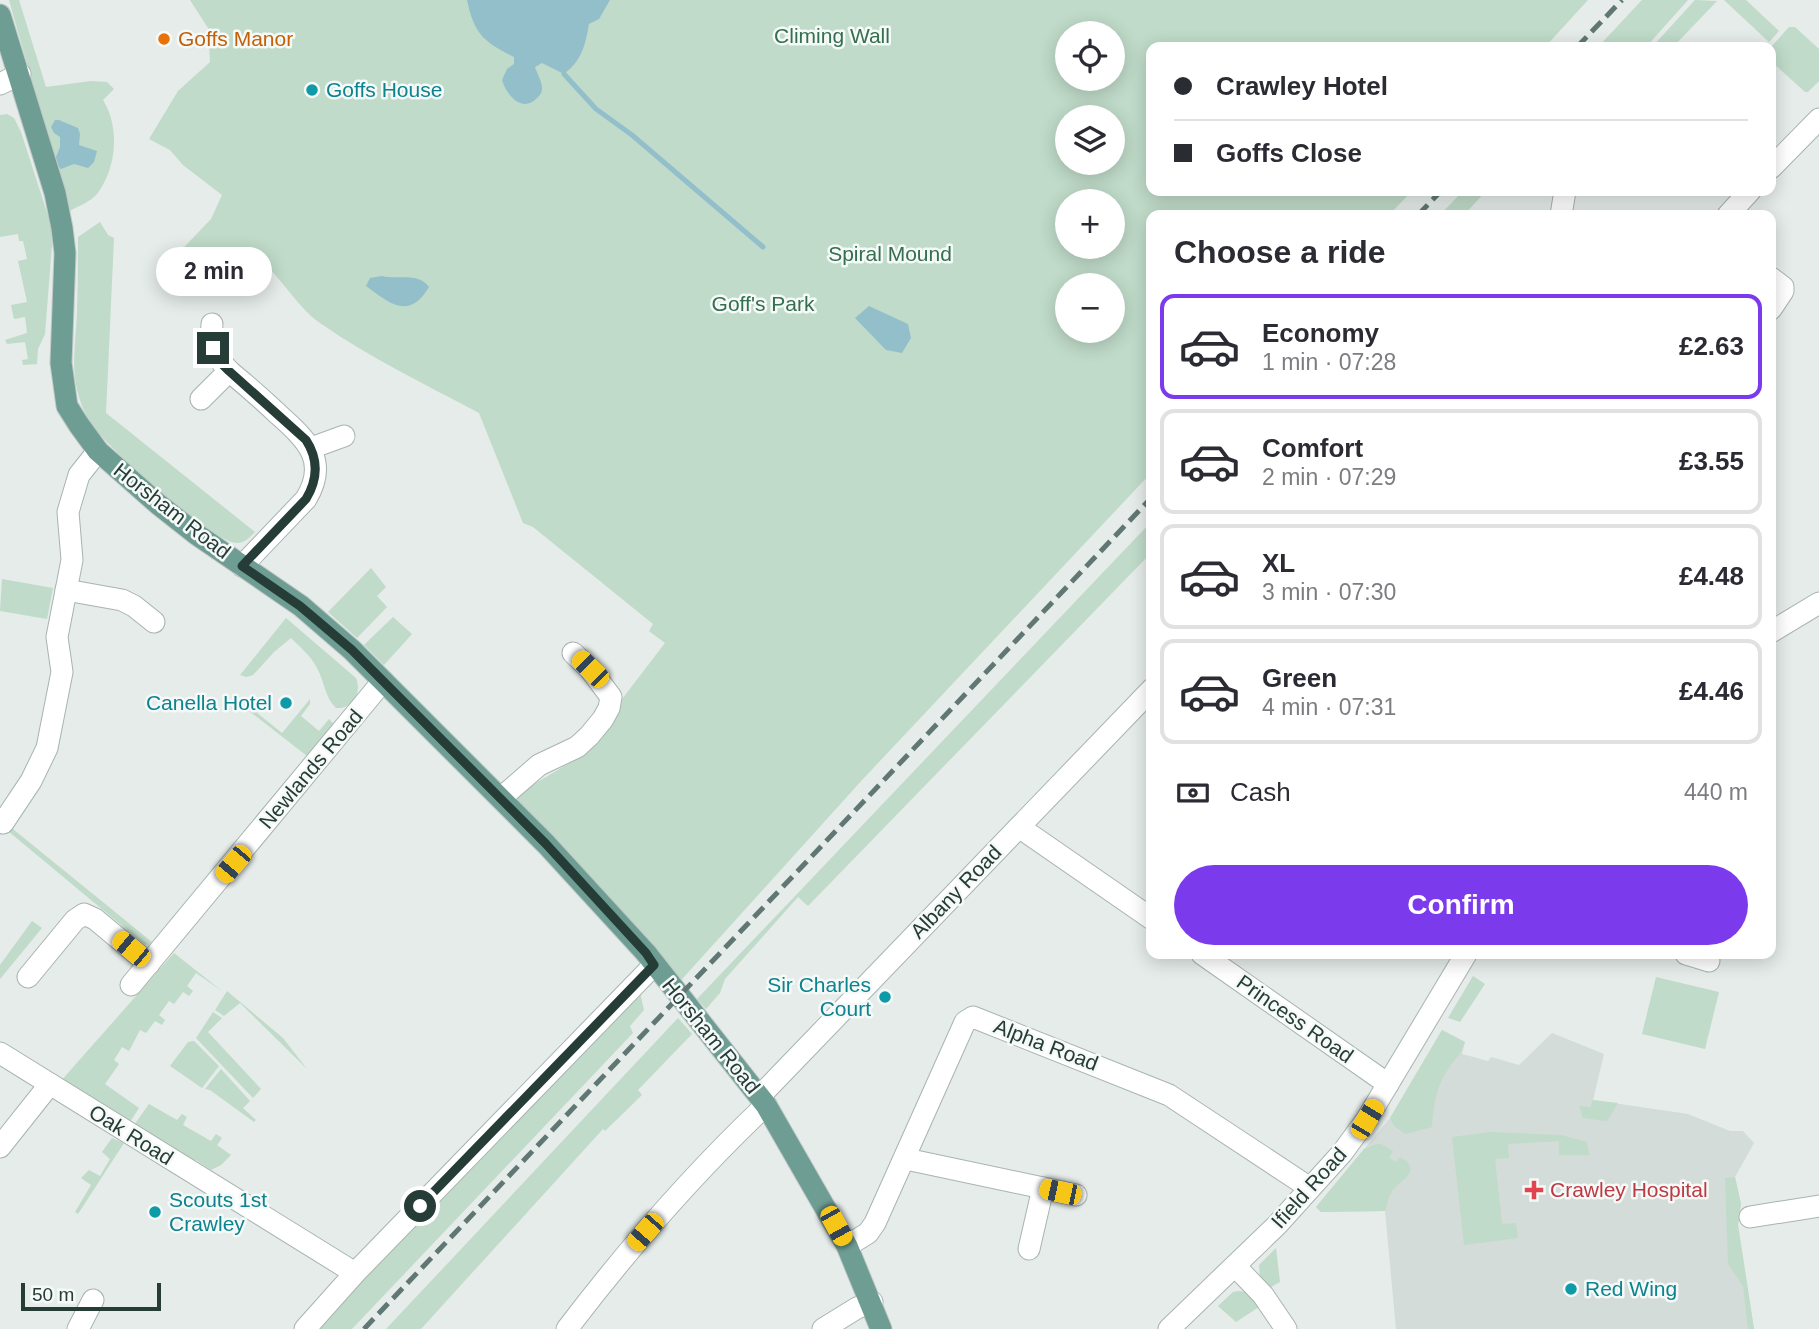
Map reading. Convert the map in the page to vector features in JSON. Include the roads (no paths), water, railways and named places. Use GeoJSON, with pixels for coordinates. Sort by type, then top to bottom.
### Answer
{"type":"FeatureCollection","features":[{"type":"Feature","properties":{"kind":"main road","name":"Horsham Road"},"geometry":{"type":"LineString","coordinates":[[0,15],[55,193],[62,228],[65,253],[61,363],[67,406],[98,451],[158,504],[320,621],[565,863],[646,953],[763,1100],[847,1246],[881,1329]]}},
{"type":"Feature","properties":{"kind":"street"},"geometry":{"type":"LineString","coordinates":[[0,84],[20,75]]}},
{"type":"Feature","properties":{"kind":"street"},"geometry":{"type":"LineString","coordinates":[[1776,163],[1819,119]]}},
{"type":"Feature","properties":{"kind":"street"},"geometry":{"type":"LineString","coordinates":[[1733,210],[1745,196]]}},
{"type":"Feature","properties":{"kind":"street"},"geometry":{"type":"LineString","coordinates":[[1776,281],[1783,291],[1776,302]]}},
{"type":"Feature","properties":{"kind":"street"},"geometry":{"type":"LineString","coordinates":[[212,324],[213,348],[219,361],[299,432],[311,448],[316,466],[312,488],[297,510],[242,566]]}},
{"type":"Feature","properties":{"kind":"street"},"geometry":{"type":"LineString","coordinates":[[201,399],[229,371]]}},
{"type":"Feature","properties":{"kind":"street"},"geometry":{"type":"LineString","coordinates":[[311,448],[344,436]]}},
{"type":"Feature","properties":{"kind":"street"},"geometry":{"type":"LineString","coordinates":[[3,823],[32,781],[47,748],[62,672],[57,637],[72,560],[68,512],[71,494],[79,475],[98,451]]}},
{"type":"Feature","properties":{"kind":"street"},"geometry":{"type":"LineString","coordinates":[[66,590],[122,600],[154,622]]}},
{"type":"Feature","properties":{"kind":"street"},"geometry":{"type":"LineString","coordinates":[[1776,629],[1819,603]]}},
{"type":"Feature","properties":{"kind":"street"},"geometry":{"type":"LineString","coordinates":[[501,798],[538,765],[577,747],[603,719],[609,708],[611,696],[590,669],[573,653]]}},
{"type":"Feature","properties":{"kind":"street","name":"Newlands Road"},"geometry":{"type":"LineString","coordinates":[[131,985],[383,681]]}},
{"type":"Feature","properties":{"kind":"street","name":"Albany Road"},"geometry":{"type":"LineString","coordinates":[[567,1329],[615,1266],[763,1100],[1146,694]]}},
{"type":"Feature","properties":{"kind":"street"},"geometry":{"type":"LineString","coordinates":[[1018,827],[1146,915]]}},
{"type":"Feature","properties":{"kind":"street"},"geometry":{"type":"LineString","coordinates":[[28,977],[75,920],[84,914],[95,919],[149,964]]}},
{"type":"Feature","properties":{"kind":"street","name":"Princess Road"},"geometry":{"type":"LineString","coordinates":[[1209,959],[1388,1084]]}},
{"type":"Feature","properties":{"kind":"street","name":"Ifield Road"},"geometry":{"type":"LineString","coordinates":[[1168,1329],[1235,1266],[1348,1144],[1388,1084],[1463,959]]}},
{"type":"Feature","properties":{"kind":"street"},"geometry":{"type":"LineString","coordinates":[[1702,959],[1709,961]]}},
{"type":"Feature","properties":{"kind":"street"},"geometry":{"type":"LineString","coordinates":[[305,1329],[355,1273],[654,965]]}},
{"type":"Feature","properties":{"kind":"street","name":"Alpha Road"},"geometry":{"type":"LineString","coordinates":[[847,1246],[872,1229],[906,1159],[965,1022],[973,1017],[1169,1095],[1310,1188]]}},
{"type":"Feature","properties":{"kind":"street","name":"Oak Road"},"geometry":{"type":"LineString","coordinates":[[0,1053],[355,1273]]}},
{"type":"Feature","properties":{"kind":"street"},"geometry":{"type":"LineString","coordinates":[[0,1147],[50,1084]]}},
{"type":"Feature","properties":{"kind":"street"},"geometry":{"type":"LineString","coordinates":[[906,1159],[1076,1195]]}},
{"type":"Feature","properties":{"kind":"street"},"geometry":{"type":"LineString","coordinates":[[1029,1249],[1043,1188]]}},
{"type":"Feature","properties":{"kind":"street"},"geometry":{"type":"LineString","coordinates":[[1750,1217],[1819,1206]]}},
{"type":"Feature","properties":{"kind":"street"},"geometry":{"type":"LineString","coordinates":[[1235,1266],[1263,1295],[1286,1329]]}},
{"type":"Feature","properties":{"kind":"street"},"geometry":{"type":"LineString","coordinates":[[78,1329],[93,1300]]}},
{"type":"Feature","properties":{"kind":"street"},"geometry":{"type":"LineString","coordinates":[[823,1329],[857,1307],[872,1302]]}},
{"type":"Feature","properties":{"kind":"water"},"geometry":{"type":"Polygon","coordinates":[[[467,0],[610,0],[599,19],[589,24],[582,52],[570,69],[564,74],[542,63],[535,67],[542,91],[537,98],[526,104],[511,96],[502,80],[507,69],[514,64],[514,57],[482,36],[473,21],[467,0]]]}},
{"type":"Feature","properties":{"kind":"water"},"geometry":{"type":"Polygon","coordinates":[[[55,120],[78,128],[79,145],[97,151],[94,162],[88,168],[74,164],[61,169],[54,162],[60,147],[60,137],[51,127],[55,120]]]}},
{"type":"Feature","properties":{"kind":"water"},"geometry":{"type":"Polygon","coordinates":[[[370,278],[414,278],[425,282],[429,287],[414,304],[399,306],[366,286],[370,278]]]}},
{"type":"Feature","properties":{"kind":"water"},"geometry":{"type":"Polygon","coordinates":[[[869,306],[908,324],[911,338],[902,353],[886,350],[855,318],[869,306]]]}},
{"type":"Feature","properties":{"kind":"waterway"},"geometry":{"type":"LineString","coordinates":[[564,74],[596,109],[632,135],[763,247]]}},
{"type":"Feature","properties":{"kind":"railway"},"geometry":{"type":"LineString","coordinates":[[1582,42],[1622,0]]}},
{"type":"Feature","properties":{"kind":"railway"},"geometry":{"type":"LineString","coordinates":[[1423,210],[1436,196]]}},
{"type":"Feature","properties":{"kind":"railway"},"geometry":{"type":"LineString","coordinates":[[364,1329],[1146,503]]}},
{"type":"Feature","properties":{"kind":"place","name":"Goffs Manor"},"geometry":{"type":"Point","coordinates":[164,39]}},
{"type":"Feature","properties":{"kind":"place","name":"Goffs House"},"geometry":{"type":"Point","coordinates":[312,90]}},
{"type":"Feature","properties":{"kind":"place","name":"Canella Hotel"},"geometry":{"type":"Point","coordinates":[286,703]}},
{"type":"Feature","properties":{"kind":"place","name":"Sir Charles Court"},"geometry":{"type":"Point","coordinates":[885,997]}},
{"type":"Feature","properties":{"kind":"place","name":"Crawley Hospital"},"geometry":{"type":"Point","coordinates":[1534,1190]}},
{"type":"Feature","properties":{"kind":"place","name":"Scouts 1st Crawley"},"geometry":{"type":"Point","coordinates":[155,1212]}},
{"type":"Feature","properties":{"kind":"place","name":"Red Wing"},"geometry":{"type":"Point","coordinates":[1571,1289]}},
{"type":"Feature","properties":{"kind":"park label","name":"Climing Wall"},"geometry":{"type":"Point","coordinates":[832,36]}},
{"type":"Feature","properties":{"kind":"park label","name":"Spiral Mound"},"geometry":{"type":"Point","coordinates":[890,254]}},
{"type":"Feature","properties":{"kind":"park label","name":"Goff's Park"},"geometry":{"type":"Point","coordinates":[763,304]}}]}
